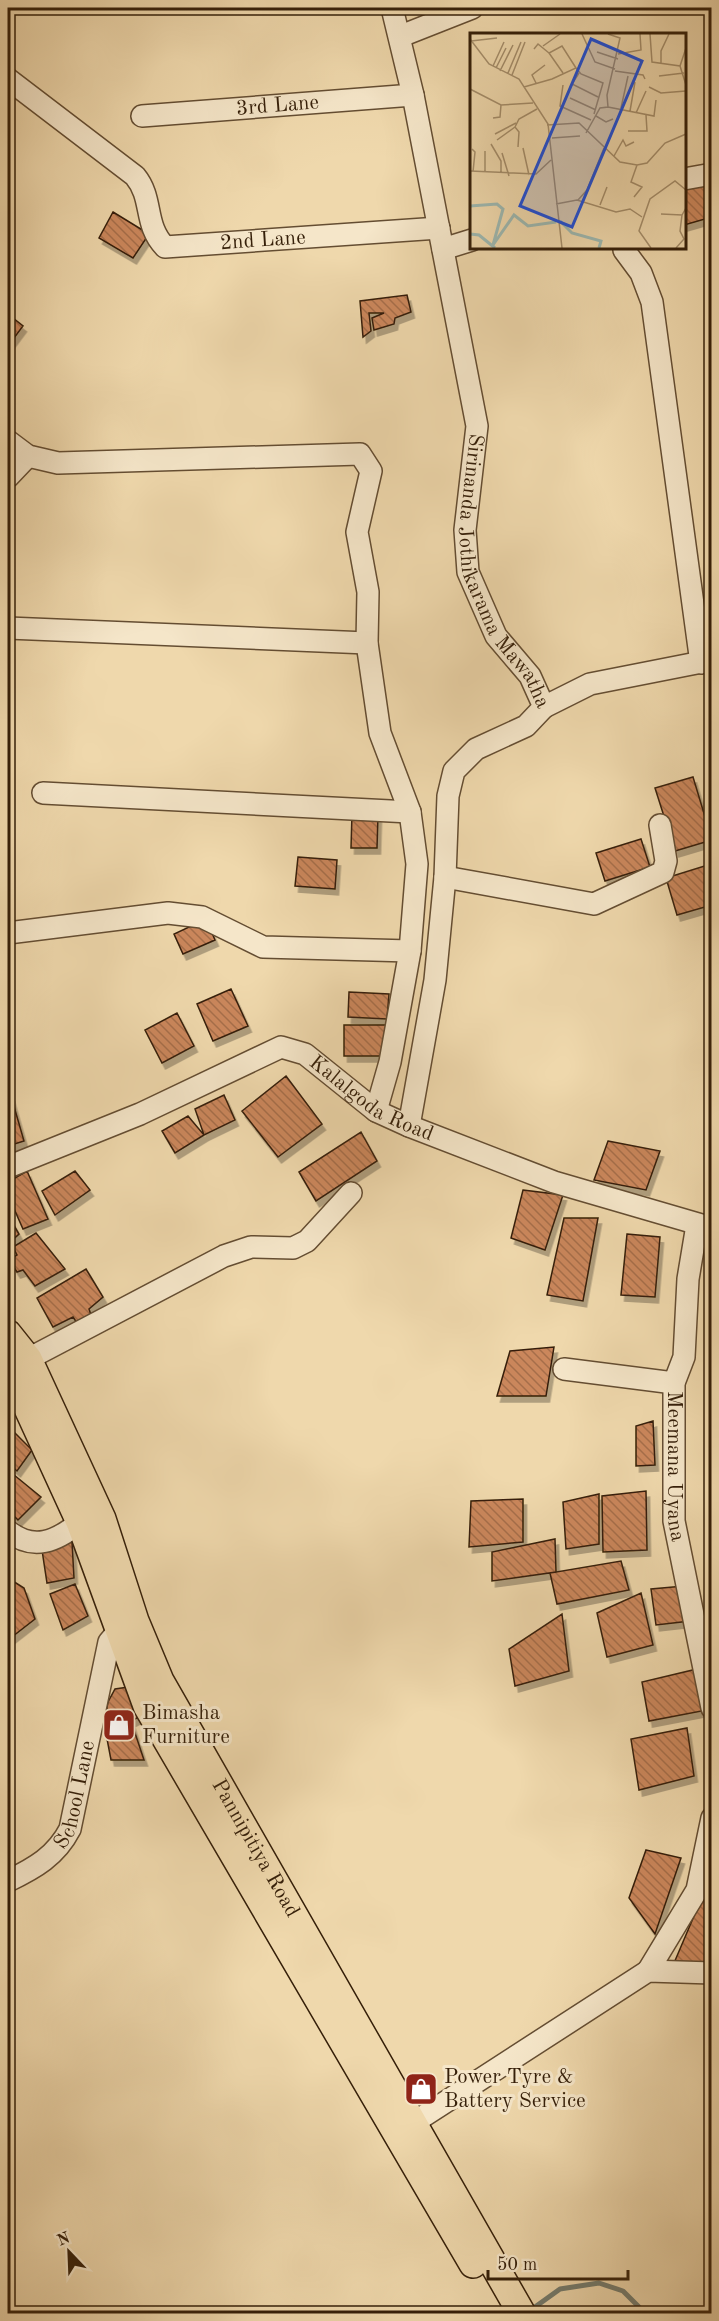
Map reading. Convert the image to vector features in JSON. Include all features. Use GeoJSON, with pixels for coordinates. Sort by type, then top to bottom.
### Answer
{"type":"FeatureCollection","features":[{"type":"Feature","properties":{"kind":"main road","name":"Pannipitiya Road"},"geometry":{"type":"LineString","coordinates":[[8,1334],[80,1522],[127,1625],[413,2123],[508,2306]]}},
{"type":"Feature","properties":{"kind":"main road","name":"Pannipitiya Road"},"geometry":{"type":"LineString","coordinates":[[18,1362],[102,1520],[147,1706],[448,2224],[508,2306]]}},
{"type":"Feature","properties":{"kind":"street","name":"Sirinanda Jothikarama Mawatha"},"geometry":{"type":"LineString","coordinates":[[392,8],[413,95],[477,426],[465,530],[468,572],[496,636],[530,676],[544,707],[526,726],[476,749],[454,771],[448,796],[445,877],[435,980],[409,1126]]}},
{"type":"Feature","properties":{"kind":"street"},"geometry":{"type":"LineString","coordinates":[[400,36],[472,8]]}},
{"type":"Feature","properties":{"kind":"street","name":"2nd Lane"},"geometry":{"type":"LineString","coordinates":[[8,79],[135,176],[144,186],[153,235],[165,247],[439,228]]}},
{"type":"Feature","properties":{"kind":"street","name":"3rd Lane"},"geometry":{"type":"LineString","coordinates":[[142,116],[413,95]]}},
{"type":"Feature","properties":{"kind":"street"},"geometry":{"type":"LineString","coordinates":[[686,179],[711,174]]}},
{"type":"Feature","properties":{"kind":"street"},"geometry":{"type":"LineString","coordinates":[[443,249],[470,240]]}},
{"type":"Feature","properties":{"kind":"street"},"geometry":{"type":"LineString","coordinates":[[544,707],[590,684],[706,661],[652,302],[641,273],[624,250]]}},
{"type":"Feature","properties":{"kind":"street"},"geometry":{"type":"LineString","coordinates":[[8,441],[28,456],[58,463],[360,454],[371,471],[357,532],[368,592],[367,643],[380,733],[410,812],[417,864],[410,951],[390,1062],[376,1111]]}},
{"type":"Feature","properties":{"kind":"street"},"geometry":{"type":"LineString","coordinates":[[8,477],[28,456]]}},
{"type":"Feature","properties":{"kind":"street"},"geometry":{"type":"LineString","coordinates":[[8,628],[367,643]]}},
{"type":"Feature","properties":{"kind":"street"},"geometry":{"type":"LineString","coordinates":[[43,793],[410,812]]}},
{"type":"Feature","properties":{"kind":"street"},"geometry":{"type":"LineString","coordinates":[[445,877],[594,904],[663,872],[666,861],[660,825]]}},
{"type":"Feature","properties":{"kind":"street"},"geometry":{"type":"LineString","coordinates":[[8,933],[168,913],[202,917],[263,947],[410,951]]}},
{"type":"Feature","properties":{"kind":"street","name":"Kalalgoda Road"},"geometry":{"type":"LineString","coordinates":[[8,1167],[140,1114],[281,1047],[305,1054],[376,1111],[409,1126],[554,1182],[704,1226]]}},
{"type":"Feature","properties":{"kind":"street"},"geometry":{"type":"LineString","coordinates":[[18,1362],[224,1256],[251,1247],[293,1248],[300,1245],[307,1241],[351,1193]]}},
{"type":"Feature","properties":{"kind":"street","name":"Meemana Uyana"},"geometry":{"type":"LineString","coordinates":[[704,1226],[688,1279],[684,1357],[674,1383],[675,1521],[711,1708]]}},
{"type":"Feature","properties":{"kind":"street"},"geometry":{"type":"LineString","coordinates":[[564,1369],[674,1383]]}},
{"type":"Feature","properties":{"kind":"street"},"geometry":{"type":"LineString","coordinates":[[8,1531],[21,1542],[38,1543],[69,1531],[80,1522]]}},
{"type":"Feature","properties":{"kind":"street","name":"School Lane"},"geometry":{"type":"LineString","coordinates":[[8,1881],[60,1848],[70,1829],[109,1642],[127,1625]]}},
{"type":"Feature","properties":{"kind":"street"},"geometry":{"type":"LineString","coordinates":[[413,2123],[648,1971],[697,1890],[711,1818]]}},
{"type":"Feature","properties":{"kind":"street"},"geometry":{"type":"LineString","coordinates":[[648,1971],[711,1973]]}},
{"type":"Feature","properties":{"kind":"building"},"geometry":{"type":"Polygon","coordinates":[[[703,183],[712,207],[712,217],[686,224],[686,187],[703,183]]]}},
{"type":"Feature","properties":{"kind":"building"},"geometry":{"type":"Polygon","coordinates":[[[113,212],[149,234],[133,258],[99,238],[113,212]]]}},
{"type":"Feature","properties":{"kind":"building"},"geometry":{"type":"Polygon","coordinates":[[[407,295],[411,312],[395,318],[394,324],[374,330],[372,318],[384,313],[369,313],[371,331],[363,337],[360,301],[407,295]]]}},
{"type":"Feature","properties":{"kind":"building"},"geometry":{"type":"Polygon","coordinates":[[[8,314],[23,326],[8,346],[8,314]]]}},
{"type":"Feature","properties":{"kind":"building"},"geometry":{"type":"Polygon","coordinates":[[[693,777],[712,840],[675,851],[655,788],[693,777]]]}},
{"type":"Feature","properties":{"kind":"building"},"geometry":{"type":"Polygon","coordinates":[[[352,814],[378,815],[377,848],[351,848],[352,814]]]}},
{"type":"Feature","properties":{"kind":"building"},"geometry":{"type":"Polygon","coordinates":[[[641,839],[650,867],[605,881],[596,853],[641,839]]]}},
{"type":"Feature","properties":{"kind":"building"},"geometry":{"type":"Polygon","coordinates":[[[298,857],[337,860],[335,889],[295,886],[298,857]]]}},
{"type":"Feature","properties":{"kind":"building"},"geometry":{"type":"Polygon","coordinates":[[[711,864],[712,905],[677,915],[666,878],[711,864]]]}},
{"type":"Feature","properties":{"kind":"building"},"geometry":{"type":"Polygon","coordinates":[[[206,919],[215,940],[183,954],[174,934],[206,919]]]}},
{"type":"Feature","properties":{"kind":"building"},"geometry":{"type":"Polygon","coordinates":[[[231,989],[248,1026],[213,1041],[197,1004],[231,989]]]}},
{"type":"Feature","properties":{"kind":"building"},"geometry":{"type":"Polygon","coordinates":[[[349,992],[389,994],[387,1019],[348,1017],[349,992]]]}},
{"type":"Feature","properties":{"kind":"building"},"geometry":{"type":"Polygon","coordinates":[[[177,1013],[194,1046],[162,1063],[145,1030],[177,1013]]]}},
{"type":"Feature","properties":{"kind":"building"},"geometry":{"type":"Polygon","coordinates":[[[344,1025],[386,1025],[386,1056],[344,1056],[344,1025]]]}},
{"type":"Feature","properties":{"kind":"building"},"geometry":{"type":"Polygon","coordinates":[[[286,1076],[322,1124],[278,1157],[242,1111],[286,1076]]]}},
{"type":"Feature","properties":{"kind":"building"},"geometry":{"type":"Polygon","coordinates":[[[224,1095],[235,1120],[204,1135],[195,1109],[224,1095]]]}},
{"type":"Feature","properties":{"kind":"building"},"geometry":{"type":"Polygon","coordinates":[[[11,1096],[24,1141],[8,1146],[8,1097],[11,1096]]]}},
{"type":"Feature","properties":{"kind":"building"},"geometry":{"type":"Polygon","coordinates":[[[188,1116],[204,1135],[175,1153],[162,1131],[188,1116]]]}},
{"type":"Feature","properties":{"kind":"building"},"geometry":{"type":"Polygon","coordinates":[[[361,1132],[377,1161],[316,1201],[299,1172],[361,1132]]]}},
{"type":"Feature","properties":{"kind":"building"},"geometry":{"type":"Polygon","coordinates":[[[608,1141],[660,1151],[646,1190],[594,1180],[608,1141]]]}},
{"type":"Feature","properties":{"kind":"building"},"geometry":{"type":"Polygon","coordinates":[[[27,1171],[48,1219],[23,1229],[8,1195],[8,1182],[27,1171]]]}},
{"type":"Feature","properties":{"kind":"building"},"geometry":{"type":"Polygon","coordinates":[[[75,1171],[90,1190],[55,1215],[42,1191],[75,1171]]]}},
{"type":"Feature","properties":{"kind":"building"},"geometry":{"type":"Polygon","coordinates":[[[523,1190],[563,1195],[545,1250],[511,1238],[523,1190]]]}},
{"type":"Feature","properties":{"kind":"building"},"geometry":{"type":"Polygon","coordinates":[[[8,1215],[19,1234],[8,1244],[8,1215]]]}},
{"type":"Feature","properties":{"kind":"building"},"geometry":{"type":"Polygon","coordinates":[[[564,1218],[598,1218],[583,1301],[547,1295],[564,1218]]]}},
{"type":"Feature","properties":{"kind":"building"},"geometry":{"type":"Polygon","coordinates":[[[36,1233],[65,1269],[35,1286],[23,1270],[17,1272],[9,1260],[17,1255],[13,1247],[36,1233]]]}},
{"type":"Feature","properties":{"kind":"building"},"geometry":{"type":"Polygon","coordinates":[[[627,1234],[660,1237],[655,1297],[621,1295],[627,1234]]]}},
{"type":"Feature","properties":{"kind":"building"},"geometry":{"type":"Polygon","coordinates":[[[86,1269],[103,1297],[89,1309],[91,1315],[77,1323],[73,1317],[53,1327],[37,1298],[86,1269]]]}},
{"type":"Feature","properties":{"kind":"building"},"geometry":{"type":"Polygon","coordinates":[[[554,1347],[546,1396],[497,1396],[510,1351],[554,1347]]]}},
{"type":"Feature","properties":{"kind":"building"},"geometry":{"type":"Polygon","coordinates":[[[653,1421],[655,1465],[636,1466],[636,1426],[653,1421]]]}},
{"type":"Feature","properties":{"kind":"building"},"geometry":{"type":"Polygon","coordinates":[[[8,1426],[32,1450],[17,1471],[8,1463],[8,1426]]]}},
{"type":"Feature","properties":{"kind":"building"},"geometry":{"type":"Polygon","coordinates":[[[8,1470],[41,1497],[18,1520],[8,1510],[8,1470]]]}},
{"type":"Feature","properties":{"kind":"building"},"geometry":{"type":"Polygon","coordinates":[[[646,1491],[647,1550],[603,1552],[602,1496],[646,1491]]]}},
{"type":"Feature","properties":{"kind":"building"},"geometry":{"type":"Polygon","coordinates":[[[599,1494],[599,1544],[566,1549],[563,1502],[599,1494]]]}},
{"type":"Feature","properties":{"kind":"building"},"geometry":{"type":"Polygon","coordinates":[[[523,1499],[523,1542],[469,1547],[471,1501],[523,1499]]]}},
{"type":"Feature","properties":{"kind":"building"},"geometry":{"type":"Polygon","coordinates":[[[555,1539],[556,1572],[492,1581],[492,1552],[555,1539]]]}},
{"type":"Feature","properties":{"kind":"building"},"geometry":{"type":"Polygon","coordinates":[[[72,1542],[74,1578],[47,1583],[42,1550],[72,1542]]]}},
{"type":"Feature","properties":{"kind":"building"},"geometry":{"type":"Polygon","coordinates":[[[621,1561],[629,1590],[557,1604],[550,1573],[621,1561]]]}},
{"type":"Feature","properties":{"kind":"building"},"geometry":{"type":"Polygon","coordinates":[[[8,1578],[24,1588],[35,1619],[8,1640],[8,1578]]]}},
{"type":"Feature","properties":{"kind":"building"},"geometry":{"type":"Polygon","coordinates":[[[75,1584],[88,1616],[63,1630],[50,1594],[75,1584]]]}},
{"type":"Feature","properties":{"kind":"building"},"geometry":{"type":"Polygon","coordinates":[[[684,1586],[690,1621],[656,1625],[651,1589],[684,1586]]]}},
{"type":"Feature","properties":{"kind":"building"},"geometry":{"type":"Polygon","coordinates":[[[641,1593],[653,1645],[607,1657],[597,1613],[641,1593]]]}},
{"type":"Feature","properties":{"kind":"building"},"geometry":{"type":"Polygon","coordinates":[[[562,1614],[569,1671],[515,1686],[509,1649],[562,1614]]]}},
{"type":"Feature","properties":{"kind":"building"},"geometry":{"type":"Polygon","coordinates":[[[697,1669],[707,1710],[649,1721],[642,1682],[697,1669]]]}},
{"type":"Feature","properties":{"kind":"building"},"geometry":{"type":"Polygon","coordinates":[[[128,1687],[139,1717],[131,1721],[144,1760],[111,1760],[104,1723],[108,1702],[115,1689],[128,1687]]]}},
{"type":"Feature","properties":{"kind":"building"},"geometry":{"type":"Polygon","coordinates":[[[687,1728],[694,1776],[639,1790],[631,1739],[687,1728]]]}},
{"type":"Feature","properties":{"kind":"building"},"geometry":{"type":"Polygon","coordinates":[[[646,1850],[681,1858],[655,1934],[629,1898],[646,1850]]]}},
{"type":"Feature","properties":{"kind":"building"},"geometry":{"type":"Polygon","coordinates":[[[708,1883],[712,1883],[712,1967],[674,1963],[708,1883]]]}},
{"type":"Feature","properties":{"kind":"waterway"},"geometry":{"type":"LineString","coordinates":[[528,2312],[560,2289],[599,2283],[623,2291],[646,2314]]}},
{"type":"Feature","properties":{"kind":"place","name":"Bimasha Furniture"},"geometry":{"type":"Point","coordinates":[119,1725]}},
{"type":"Feature","properties":{"kind":"place","name":"Power Tyre & Battery Service"},"geometry":{"type":"Point","coordinates":[421,2089]}}]}
